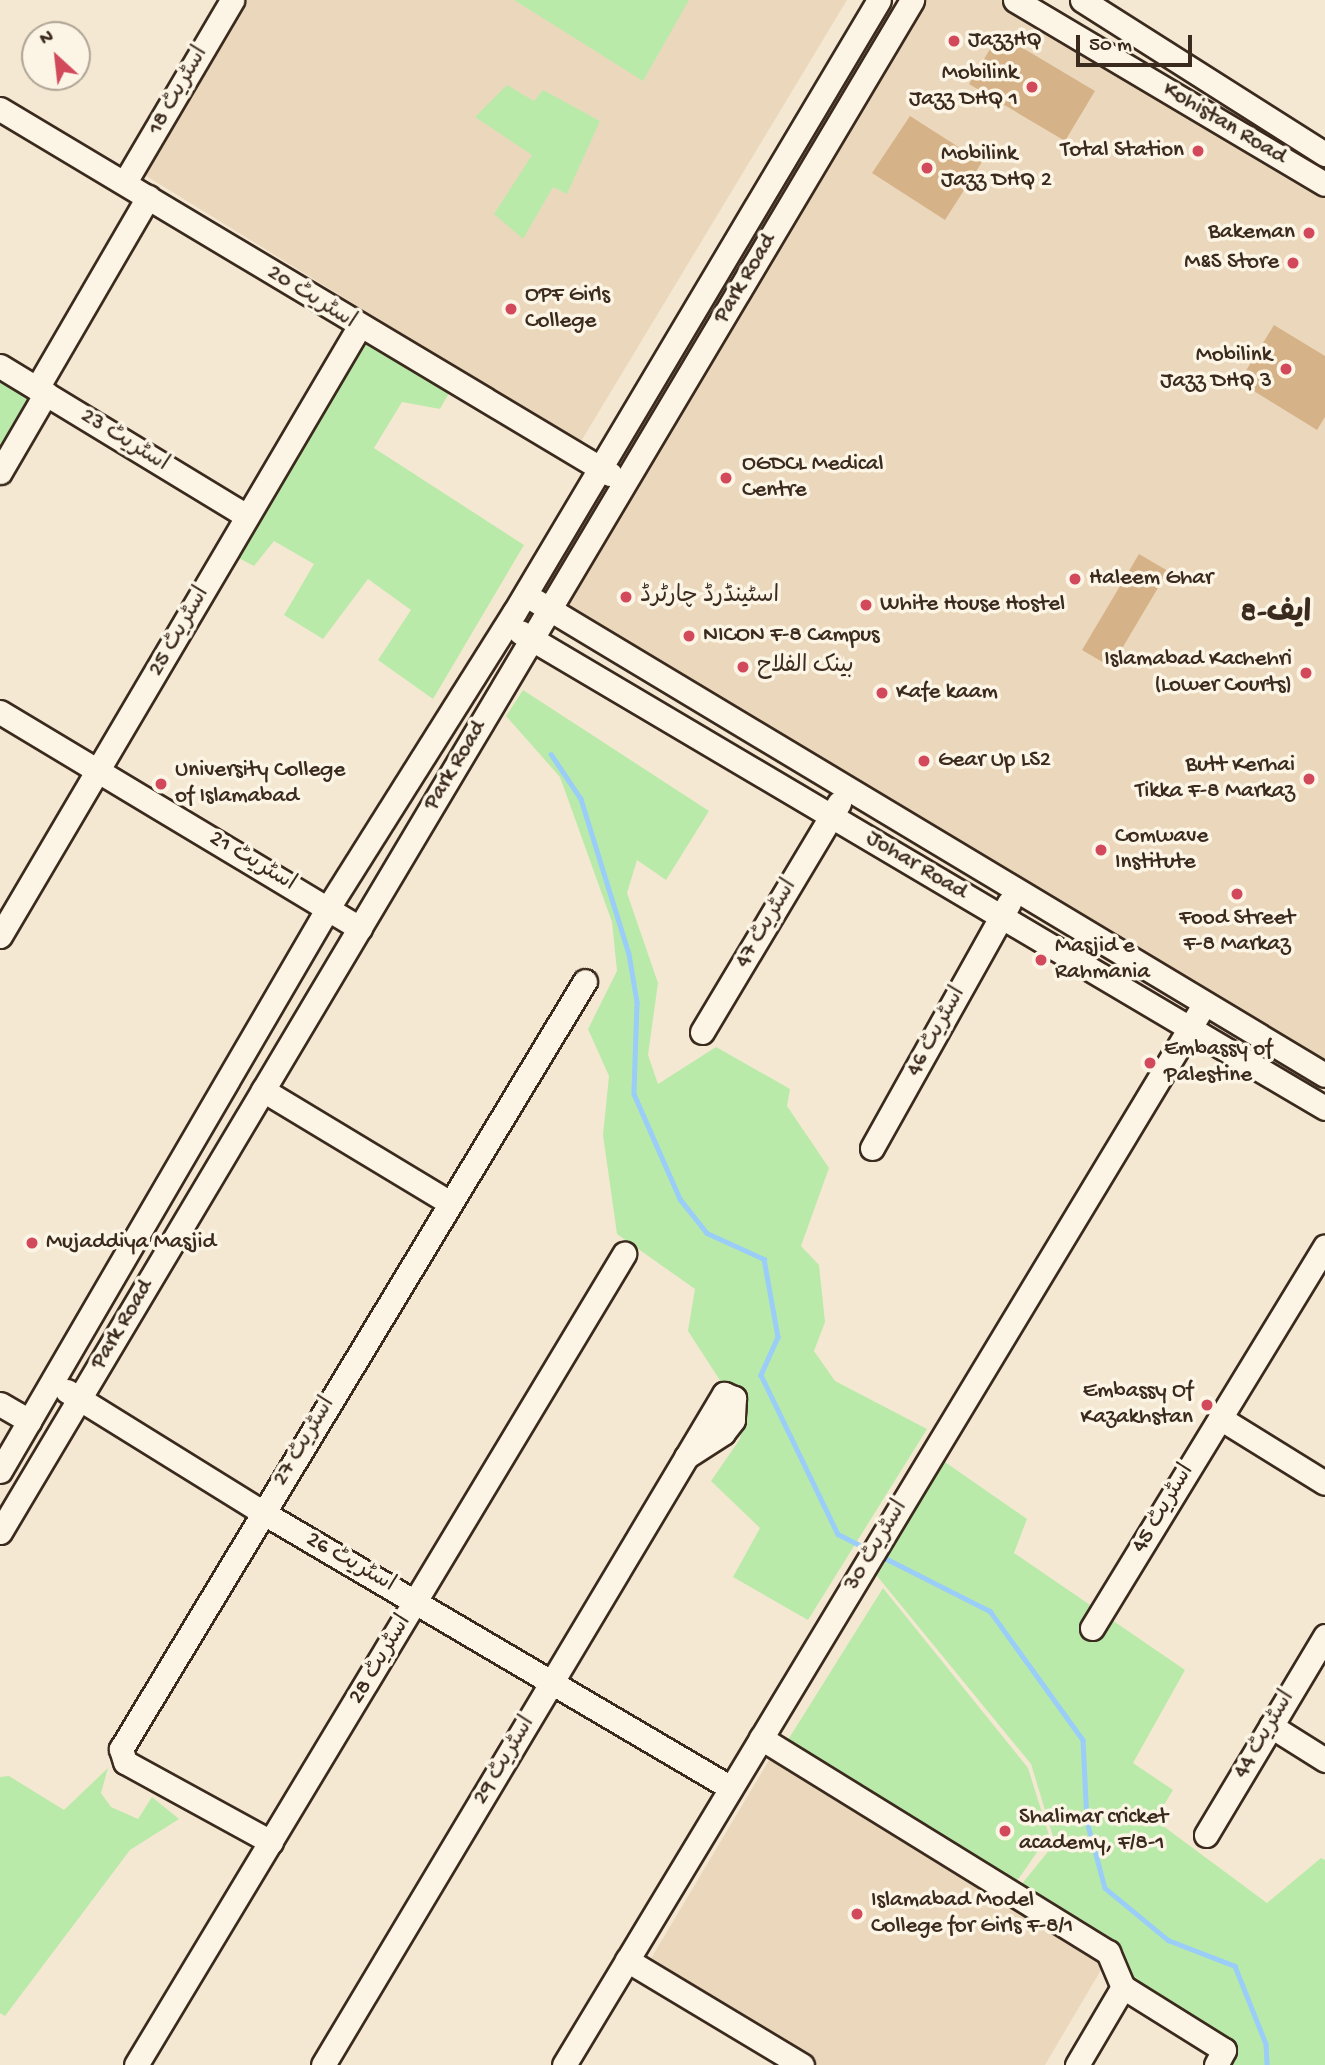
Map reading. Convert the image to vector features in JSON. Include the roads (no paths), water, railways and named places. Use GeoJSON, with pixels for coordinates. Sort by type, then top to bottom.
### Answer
{"type":"FeatureCollection","features":[{"type":"Feature","properties":{"kind":"street","name":"اسٹریٹ 18"},"geometry":{"type":"LineString","coordinates":[[125,183],[232,0]]}},
{"type":"Feature","properties":{"kind":"street","name":"Park Road"},"geometry":{"type":"LineString","coordinates":[[0,1471],[328,908],[506,625],[879,0]]}},
{"type":"Feature","properties":{"kind":"street","name":"Park Road"},"geometry":{"type":"LineString","coordinates":[[0,1532],[912,0]]}},
{"type":"Feature","properties":{"kind":"street","name":"Kohistan Road"},"geometry":{"type":"LineString","coordinates":[[1014,0],[1325,184]]}},
{"type":"Feature","properties":{"kind":"street","name":"Kohistan Road"},"geometry":{"type":"LineString","coordinates":[[1082,0],[1114,8],[1157,45],[1325,154]]}},
{"type":"Feature","properties":{"kind":"street"},"geometry":{"type":"LineString","coordinates":[[1091,46],[1114,8]]}},
{"type":"Feature","properties":{"kind":"street"},"geometry":{"type":"LineString","coordinates":[[1140,75],[1157,45]]}},
{"type":"Feature","properties":{"kind":"street","name":"اسٹریٹ 20"},"geometry":{"type":"LineString","coordinates":[[0,109],[359,327],[624,483]]}},
{"type":"Feature","properties":{"kind":"street"},"geometry":{"type":"LineString","coordinates":[[0,471],[148,197]]}},
{"type":"Feature","properties":{"kind":"street","name":"اسٹریٹ 25"},"geometry":{"type":"LineString","coordinates":[[0,936],[359,327]]}},
{"type":"Feature","properties":{"kind":"street","name":"اسٹریٹ 23"},"geometry":{"type":"LineString","coordinates":[[0,366],[247,516]]}},
{"type":"Feature","properties":{"kind":"street","name":"Johar Road"},"geometry":{"type":"LineString","coordinates":[[525,593],[549,610],[1325,1075]]}},
{"type":"Feature","properties":{"kind":"street","name":"Johar Road"},"geometry":{"type":"LineString","coordinates":[[506,625],[1325,1108]]}},
{"type":"Feature","properties":{"kind":"street","name":"اسٹریٹ 21"},"geometry":{"type":"LineString","coordinates":[[0,712],[360,928]]}},
{"type":"Feature","properties":{"kind":"street","name":"اسٹریٹ 47"},"geometry":{"type":"LineString","coordinates":[[702,1032],[848,789]]}},
{"type":"Feature","properties":{"kind":"street","name":"اسٹریٹ 46"},"geometry":{"type":"LineString","coordinates":[[872,1148],[1017,891]]}},
{"type":"Feature","properties":{"kind":"street","name":"اسٹریٹ 27"},"geometry":{"type":"LineString","coordinates":[[271,1842],[120,1755],[262,1512],[585,981]]}},
{"type":"Feature","properties":{"kind":"street","name":"اسٹریٹ 30"},"geometry":{"type":"LineString","coordinates":[[564,2065],[1205,1003]]}},
{"type":"Feature","properties":{"kind":"street"},"geometry":{"type":"LineString","coordinates":[[263,1090],[450,1203]]}},
{"type":"Feature","properties":{"kind":"street","name":"اسٹریٹ 45"},"geometry":{"type":"LineString","coordinates":[[1092,1628],[1325,1247]]}},
{"type":"Feature","properties":{"kind":"street","name":"اسٹریٹ 28"},"geometry":{"type":"LineString","coordinates":[[136,2065],[624,1254]]}},
{"type":"Feature","properties":{"kind":"street","name":"اسٹریٹ 26"},"geometry":{"type":"LineString","coordinates":[[52,1382],[262,1512],[731,1788]]}},
{"type":"Feature","properties":{"kind":"street"},"geometry":{"type":"LineString","coordinates":[[0,1405],[29,1421]]}},
{"type":"Feature","properties":{"kind":"street"},"geometry":{"type":"LineString","coordinates":[[1220,1418],[1325,1483]]}},
{"type":"Feature","properties":{"kind":"street","name":"اسٹریٹ 29"},"geometry":{"type":"LineString","coordinates":[[323,2065],[686,1457]]}},
{"type":"Feature","properties":{"kind":"street","name":"اسٹریٹ 44"},"geometry":{"type":"LineString","coordinates":[[1206,1835],[1325,1636]]}},
{"type":"Feature","properties":{"kind":"street"},"geometry":{"type":"LineString","coordinates":[[1271,1726],[1325,1760]]}},
{"type":"Feature","properties":{"kind":"street"},"geometry":{"type":"LineString","coordinates":[[761,1738],[1108,1952],[1123,1987],[1220,2057]]}},
{"type":"Feature","properties":{"kind":"street"},"geometry":{"type":"LineString","coordinates":[[627,1960],[802,2065]]}},
{"type":"Feature","properties":{"kind":"street"},"geometry":{"type":"LineString","coordinates":[[1077,2065],[1123,1987]]}},
{"type":"Feature","properties":{"kind":"waterway"},"geometry":{"type":"LineString","coordinates":[[551,754],[581,799],[629,954],[637,1002],[634,1094],[680,1199],[707,1233],[764,1259],[778,1337],[761,1375],[838,1534],[862,1546]]}},
{"type":"Feature","properties":{"kind":"waterway"},"geometry":{"type":"LineString","coordinates":[[885,1558],[990,1611],[1083,1740],[1087,1821],[1105,1888],[1168,1940],[1235,1966],[1266,2044],[1267,2065]]}},
{"type":"Feature","properties":{"kind":"place","name":"JazzHQ"},"geometry":{"type":"Point","coordinates":[954,41]}},
{"type":"Feature","properties":{"kind":"place","name":"Mobilink Jazz DHQ 1"},"geometry":{"type":"Point","coordinates":[1032,87]}},
{"type":"Feature","properties":{"kind":"place","name":"Total Station"},"geometry":{"type":"Point","coordinates":[1198,151]}},
{"type":"Feature","properties":{"kind":"place","name":"Mobilink Jazz DHQ 2"},"geometry":{"type":"Point","coordinates":[927,168]}},
{"type":"Feature","properties":{"kind":"place","name":"Bakeman"},"geometry":{"type":"Point","coordinates":[1309,233]}},
{"type":"Feature","properties":{"kind":"place","name":"M&S Store"},"geometry":{"type":"Point","coordinates":[1293,263]}},
{"type":"Feature","properties":{"kind":"place","name":"OPF Girls College"},"geometry":{"type":"Point","coordinates":[511,309]}},
{"type":"Feature","properties":{"kind":"place","name":"Mobilink Jazz DHQ 3"},"geometry":{"type":"Point","coordinates":[1286,369]}},
{"type":"Feature","properties":{"kind":"place","name":"OGDCL Medical Centre"},"geometry":{"type":"Point","coordinates":[726,478]}},
{"type":"Feature","properties":{"kind":"place","name":"Haleem Ghar"},"geometry":{"type":"Point","coordinates":[1075,579]}},
{"type":"Feature","properties":{"kind":"place","name":"اسٹینڈرڈ چارٹرڈ"},"geometry":{"type":"Point","coordinates":[626,597]}},
{"type":"Feature","properties":{"kind":"place","name":"White House Hostel"},"geometry":{"type":"Point","coordinates":[866,605]}},
{"type":"Feature","properties":{"kind":"place","name":"NICON F-8 Campus"},"geometry":{"type":"Point","coordinates":[689,636]}},
{"type":"Feature","properties":{"kind":"place","name":"بینک الفلاح"},"geometry":{"type":"Point","coordinates":[743,667]}},
{"type":"Feature","properties":{"kind":"place","name":"Islamabad Kachehri (Lower Courts)"},"geometry":{"type":"Point","coordinates":[1306,673]}},
{"type":"Feature","properties":{"kind":"place","name":"Kafe kaam"},"geometry":{"type":"Point","coordinates":[882,693]}},
{"type":"Feature","properties":{"kind":"place","name":"Gear Up LS2"},"geometry":{"type":"Point","coordinates":[924,761]}},
{"type":"Feature","properties":{"kind":"place","name":"Butt Kerhai Tikka F-8 Markaz"},"geometry":{"type":"Point","coordinates":[1309,779]}},
{"type":"Feature","properties":{"kind":"place","name":"University College of Islamabad"},"geometry":{"type":"Point","coordinates":[161,784]}},
{"type":"Feature","properties":{"kind":"place","name":"Comwave Institute"},"geometry":{"type":"Point","coordinates":[1101,850]}},
{"type":"Feature","properties":{"kind":"place","name":"Food Street F-8 Markaz"},"geometry":{"type":"Point","coordinates":[1237,894]}},
{"type":"Feature","properties":{"kind":"place","name":"Masjid e Rahmania"},"geometry":{"type":"Point","coordinates":[1041,960]}},
{"type":"Feature","properties":{"kind":"place","name":"Embassy of Palestine"},"geometry":{"type":"Point","coordinates":[1150,1063]}},
{"type":"Feature","properties":{"kind":"place","name":"Mujaddiya Masjid"},"geometry":{"type":"Point","coordinates":[32,1243]}},
{"type":"Feature","properties":{"kind":"place","name":"Embassy Of Kazakhstan"},"geometry":{"type":"Point","coordinates":[1207,1405]}},
{"type":"Feature","properties":{"kind":"place","name":"Shalimar cricket academy, F/8-1"},"geometry":{"type":"Point","coordinates":[1005,1831]}},
{"type":"Feature","properties":{"kind":"place","name":"Islamabad Model College for Girls F-8/1"},"geometry":{"type":"Point","coordinates":[857,1914]}},
{"type":"Feature","properties":{"kind":"district","name":"ایف-8"},"geometry":{"type":"Point","coordinates":[1276,615]}}]}
